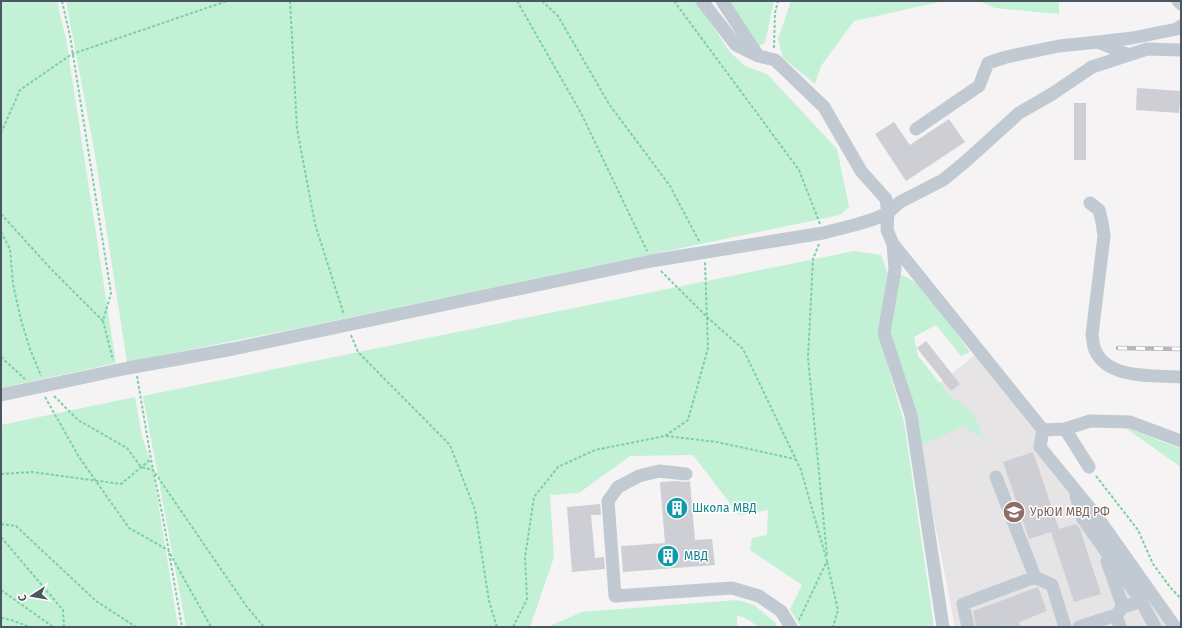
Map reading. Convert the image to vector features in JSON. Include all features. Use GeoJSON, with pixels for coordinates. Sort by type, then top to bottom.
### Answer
{"type":"FeatureCollection","features":[{"type":"Feature","properties":{"kind":"street"},"geometry":{"type":"LineString","coordinates":[[702,1],[736,45],[758,56],[775,60],[824,106],[861,170],[886,199],[888,213],[887,230],[893,244],[1043,430],[1040,447],[1098,518],[1175,627]]}},
{"type":"Feature","properties":{"kind":"street"},"geometry":{"type":"LineString","coordinates":[[722,1],[758,56]]}},
{"type":"Feature","properties":{"kind":"street"},"geometry":{"type":"LineString","coordinates":[[1178,1],[1181,4]]}},
{"type":"Feature","properties":{"kind":"street"},"geometry":{"type":"LineString","coordinates":[[916,129],[979,86],[988,63],[1006,57],[1059,46],[1132,38],[1177,29],[1181,26]]}},
{"type":"Feature","properties":{"kind":"street"},"geometry":{"type":"LineString","coordinates":[[1098,42],[1129,55]]}},
{"type":"Feature","properties":{"kind":"street"},"geometry":{"type":"LineString","coordinates":[[1,395],[116,370],[232,349],[651,261],[823,233],[874,219],[888,213],[900,202],[943,180],[1019,113],[1052,94],[1092,67],[1147,49],[1181,50]]}},
{"type":"Feature","properties":{"kind":"street"},"geometry":{"type":"LineString","coordinates":[[1090,203],[1099,210],[1104,236],[1092,335],[1095,350],[1104,363],[1119,372],[1181,377]]}},
{"type":"Feature","properties":{"kind":"street"},"geometry":{"type":"LineString","coordinates":[[893,244],[895,269],[884,333],[911,415],[943,627]]}},
{"type":"Feature","properties":{"kind":"street"},"geometry":{"type":"LineString","coordinates":[[1043,430],[1065,429],[1090,421],[1130,422],[1181,441]]}},
{"type":"Feature","properties":{"kind":"street"},"geometry":{"type":"LineString","coordinates":[[1065,429],[1089,467]]}},
{"type":"Feature","properties":{"kind":"street"},"geometry":{"type":"LineString","coordinates":[[686,474],[658,471],[639,476],[618,487],[608,501],[615,596],[732,588],[760,596],[781,611],[795,625]]}},
{"type":"Feature","properties":{"kind":"street"},"geometry":{"type":"LineString","coordinates":[[996,477],[1035,577],[1052,586],[1065,627]]}},
{"type":"Feature","properties":{"kind":"street"},"geometry":{"type":"LineString","coordinates":[[1073,488],[1084,519],[1141,601],[1155,627]]}},
{"type":"Feature","properties":{"kind":"street"},"geometry":{"type":"LineString","coordinates":[[1102,546],[1120,616]]}},
{"type":"Feature","properties":{"kind":"street"},"geometry":{"type":"LineString","coordinates":[[968,627],[963,604],[1035,577]]}},
{"type":"Feature","properties":{"kind":"street"},"geometry":{"type":"LineString","coordinates":[[1079,627],[1120,616],[1141,601]]}},
{"type":"Feature","properties":{"kind":"path"},"geometry":{"type":"LineString","coordinates":[[62,1],[111,293],[103,321]]}},
{"type":"Feature","properties":{"kind":"path"},"geometry":{"type":"LineString","coordinates":[[1,133],[20,90],[72,54],[227,1]]}},
{"type":"Feature","properties":{"kind":"path"},"geometry":{"type":"LineString","coordinates":[[290,1],[297,129],[315,224],[347,325],[358,352],[450,445],[475,510],[489,601],[497,627]]}},
{"type":"Feature","properties":{"kind":"path"},"geometry":{"type":"LineString","coordinates":[[518,1],[580,113],[651,261],[707,317],[743,349],[800,470],[827,561],[838,610],[833,627]]}},
{"type":"Feature","properties":{"kind":"path"},"geometry":{"type":"LineString","coordinates":[[542,1],[558,16],[610,104],[670,186],[705,252],[708,348],[688,420],[665,436]]}},
{"type":"Feature","properties":{"kind":"path"},"geometry":{"type":"LineString","coordinates":[[674,1],[799,170],[823,233],[813,259],[808,358],[827,561],[795,625]]}},
{"type":"Feature","properties":{"kind":"path"},"geometry":{"type":"LineString","coordinates":[[775,60],[774,42],[778,1]]}},
{"type":"Feature","properties":{"kind":"path"},"geometry":{"type":"LineString","coordinates":[[1,214],[51,269],[103,321],[116,370]]}},
{"type":"Feature","properties":{"kind":"path"},"geometry":{"type":"LineString","coordinates":[[1,232],[10,249],[13,284],[21,320],[40,387],[45,397],[79,457],[128,528],[168,550],[211,627]]}},
{"type":"Feature","properties":{"kind":"path"},"geometry":{"type":"LineString","coordinates":[[1,357],[40,387],[78,420],[127,448],[141,467],[153,470],[247,607],[264,627]]}},
{"type":"Feature","properties":{"kind":"path"},"geometry":{"type":"LineString","coordinates":[[136,367],[151,460],[163,518],[182,627]]}},
{"type":"Feature","properties":{"kind":"path"},"geometry":{"type":"LineString","coordinates":[[513,627],[527,599],[525,556],[534,497],[558,467],[595,450],[665,436],[718,442],[795,459]]}},
{"type":"Feature","properties":{"kind":"path"},"geometry":{"type":"LineString","coordinates":[[1,474],[32,472],[121,484],[151,460]]}},
{"type":"Feature","properties":{"kind":"path"},"geometry":{"type":"LineString","coordinates":[[1089,467],[1138,530],[1153,564],[1181,599]]}},
{"type":"Feature","properties":{"kind":"path"},"geometry":{"type":"LineString","coordinates":[[1,524],[16,526],[96,601],[136,627]]}},
{"type":"Feature","properties":{"kind":"path"},"geometry":{"type":"LineString","coordinates":[[1,536],[63,610],[64,627]]}},
{"type":"Feature","properties":{"kind":"path"},"geometry":{"type":"LineString","coordinates":[[1,590],[53,627]]}},
{"type":"Feature","properties":{"kind":"path"},"geometry":{"type":"LineString","coordinates":[[1,618],[30,627]]}},
{"type":"Feature","properties":{"kind":"shaded area","name":"УрЮИ МВД РФ"},"geometry":{"type":"Polygon","coordinates":[[[975,355],[1042,439],[1181,624],[1181,627],[955,627],[920,446],[914,403],[975,355]]]}},
{"type":"Feature","properties":{"kind":"green space"},"geometry":{"type":"Polygon","coordinates":[[[1,1],[57,1],[66,39],[116,363],[1,388],[1,1]]]}},
{"type":"Feature","properties":{"kind":"green space"},"geometry":{"type":"Polygon","coordinates":[[[66,1],[696,1],[730,52],[745,66],[767,74],[837,149],[849,207],[840,215],[294,329],[127,362],[94,149],[66,1]]]}},
{"type":"Feature","properties":{"kind":"green space"},"geometry":{"type":"Polygon","coordinates":[[[725,1],[774,1],[765,43],[757,47],[725,1]]]}},
{"type":"Feature","properties":{"kind":"green space"},"geometry":{"type":"Polygon","coordinates":[[[791,1],[944,1],[854,21],[821,66],[815,84],[783,58],[778,39],[791,1]]]}},
{"type":"Feature","properties":{"kind":"green space"},"geometry":{"type":"Polygon","coordinates":[[[979,1],[1059,1],[1059,14],[995,8],[979,1]]]}},
{"type":"Feature","properties":{"kind":"green space"},"geometry":{"type":"Polygon","coordinates":[[[854,251],[881,255],[889,277],[878,332],[904,422],[934,627],[801,627],[790,609],[802,585],[750,550],[752,538],[767,535],[768,510],[739,515],[693,455],[630,456],[579,493],[550,495],[554,557],[530,627],[186,627],[143,396],[854,251]]]}},
{"type":"Feature","properties":{"kind":"green space"},"geometry":{"type":"Polygon","coordinates":[[[900,274],[921,285],[970,352],[961,356],[936,325],[914,337],[918,356],[951,397],[972,411],[985,440],[963,426],[920,446],[889,334],[900,274]]]}},
{"type":"Feature","properties":{"kind":"green space"},"geometry":{"type":"Polygon","coordinates":[[[135,397],[142,436],[153,470],[178,627],[1,627],[1,425],[135,397]]]}},
{"type":"Feature","properties":{"kind":"green space"},"geometry":{"type":"Polygon","coordinates":[[[1124,427],[1181,449],[1181,467],[1124,427]]]}},
{"type":"Feature","properties":{"kind":"green space"},"geometry":{"type":"Polygon","coordinates":[[[737,600],[754,605],[775,622],[777,627],[758,627],[749,620],[737,615],[737,627],[550,627],[582,612],[737,600]]]}},
{"type":"Feature","properties":{"kind":"building"},"geometry":{"type":"Polygon","coordinates":[[[1137,88],[1181,91],[1179,113],[1136,110],[1137,88]]]}},
{"type":"Feature","properties":{"kind":"building"},"geometry":{"type":"Polygon","coordinates":[[[1074,103],[1086,103],[1086,160],[1074,160],[1074,103]]]}},
{"type":"Feature","properties":{"kind":"building"},"geometry":{"type":"Polygon","coordinates":[[[949,119],[965,142],[906,181],[875,134],[894,122],[910,145],[949,119]]]}},
{"type":"Feature","properties":{"kind":"building"},"geometry":{"type":"Polygon","coordinates":[[[926,341],[960,384],[951,391],[917,348],[926,341]]]}},
{"type":"Feature","properties":{"kind":"building"},"geometry":{"type":"Polygon","coordinates":[[[1033,452],[1059,529],[1076,524],[1080,529],[1101,594],[1074,602],[1051,532],[1029,539],[1003,462],[1033,452]]]}},
{"type":"Feature","properties":{"kind":"building"},"geometry":{"type":"Polygon","coordinates":[[[690,481],[695,540],[712,539],[715,565],[623,572],[621,546],[665,543],[660,482],[690,481]]]}},
{"type":"Feature","properties":{"kind":"building"},"geometry":{"type":"Polygon","coordinates":[[[600,504],[601,515],[591,515],[595,558],[604,557],[605,569],[572,572],[567,507],[600,504]]]}},
{"type":"Feature","properties":{"kind":"building"},"geometry":{"type":"Polygon","coordinates":[[[1038,587],[1047,611],[1019,622],[1021,627],[1010,627],[1009,625],[1003,627],[976,627],[973,611],[1038,587]]]}},
{"type":"Feature","properties":{"kind":"railway"},"geometry":{"type":"LineString","coordinates":[[1118,348],[1181,349]]}},
{"type":"Feature","properties":{"kind":"place","name":"Школа МВД"},"geometry":{"type":"Point","coordinates":[677,508]}},
{"type":"Feature","properties":{"kind":"place","name":"УрЮИ МВД РФ"},"geometry":{"type":"Point","coordinates":[1014,512]}},
{"type":"Feature","properties":{"kind":"place","name":"МВД"},"geometry":{"type":"Point","coordinates":[668,556]}}]}
